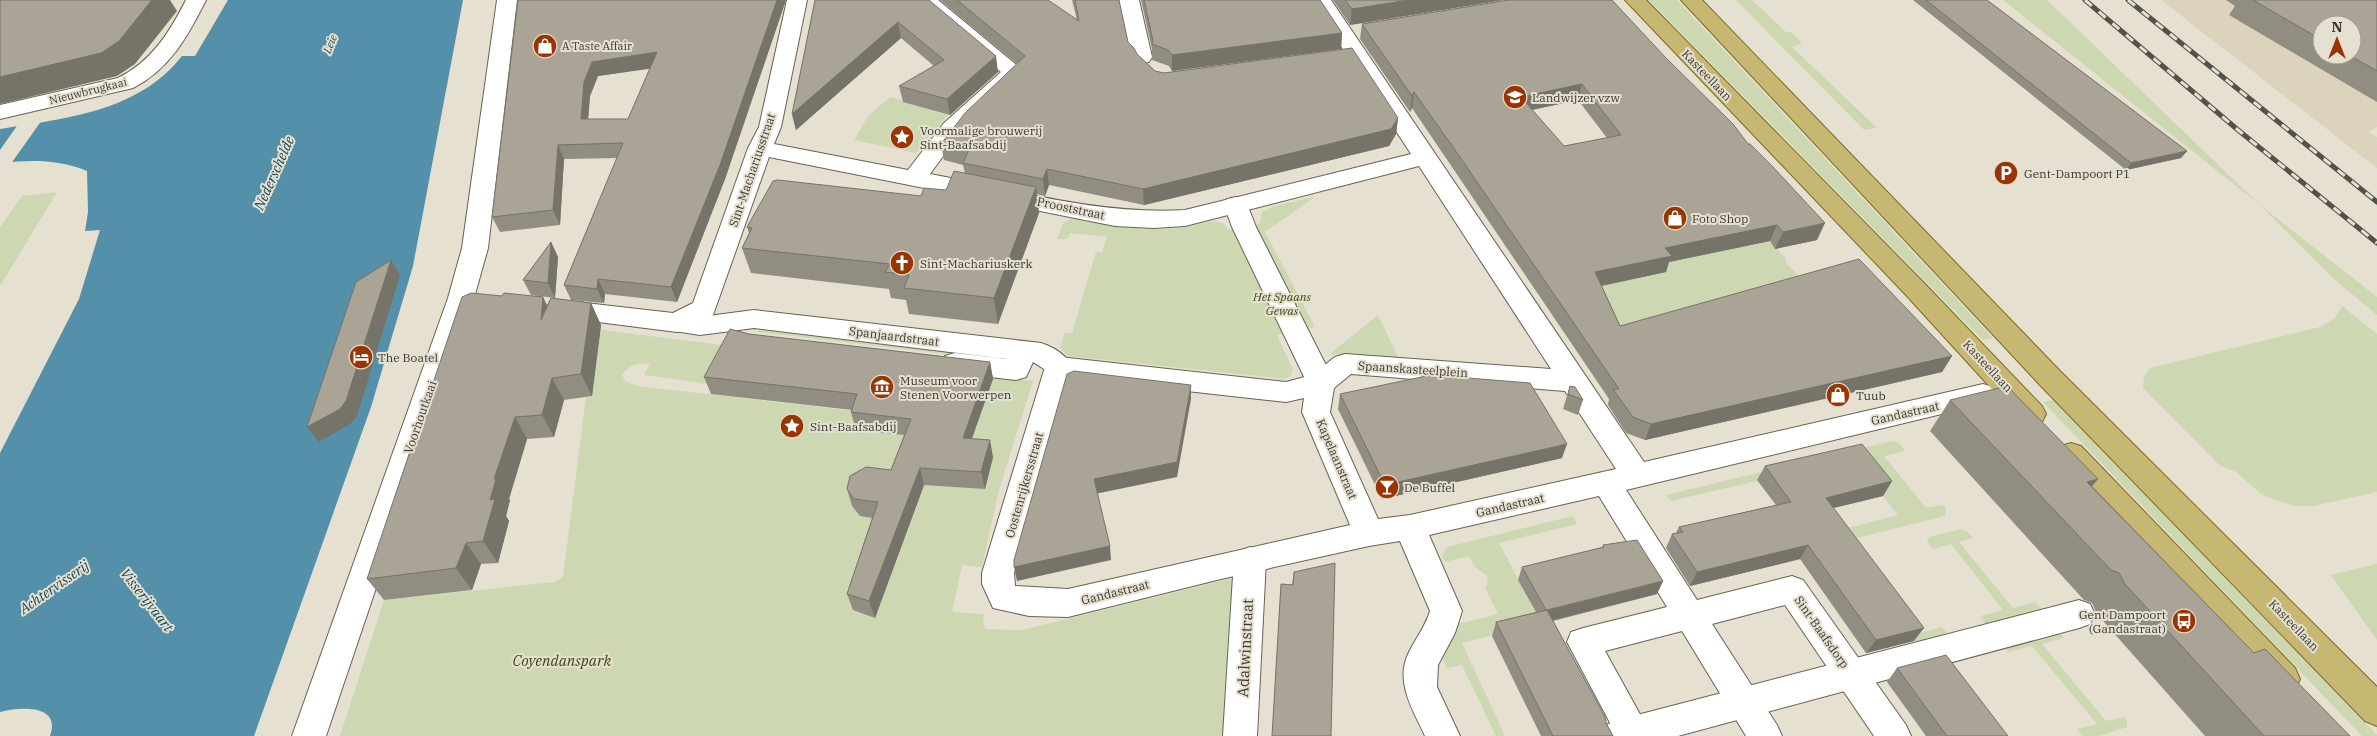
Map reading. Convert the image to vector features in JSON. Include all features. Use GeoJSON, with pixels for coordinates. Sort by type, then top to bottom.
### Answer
{"type":"FeatureCollection","features":[{"type":"Feature","properties":{"kind":"main road","name":"Kasteellaan"},"geometry":{"type":"LineString","coordinates":[[1635,0],[2008,388],[2303,700]]}},
{"type":"Feature","properties":{"kind":"main road","name":"Kasteellaan"},"geometry":{"type":"LineString","coordinates":[[1692,0],[2050,378],[2377,710]]}},
{"type":"Feature","properties":{"kind":"street","name":"Nieuwbrugkaai"},"geometry":{"type":"LineString","coordinates":[[0,112],[126,83],[140,77],[151,69],[171,47],[196,0]]}},
{"type":"Feature","properties":{"kind":"street","name":"Voorhoutkaai"},"geometry":{"type":"LineString","coordinates":[[309,736],[471,299],[507,0]]}},
{"type":"Feature","properties":{"kind":"street","name":"Sint-Machariusstraat"},"geometry":{"type":"LineString","coordinates":[[688,324],[704,308],[760,148],[770,127],[797,0]]}},
{"type":"Feature","properties":{"kind":"street"},"geometry":{"type":"LineString","coordinates":[[915,177],[952,128],[1014,72],[925,0]]}},
{"type":"Feature","properties":{"kind":"street"},"geometry":{"type":"LineString","coordinates":[[1129,0],[1147,64]]}},
{"type":"Feature","properties":{"kind":"street"},"geometry":{"type":"LineString","coordinates":[[1321,0],[1354,33],[1348,56],[1421,150],[1574,381],[1618,451],[1621,479],[1689,615],[1765,736]]}},
{"type":"Feature","properties":{"kind":"street","name":"Prooststraat"},"geometry":{"type":"LineString","coordinates":[[760,148],[915,177],[1115,218],[1154,220],[1185,218],[1236,205]]}},
{"type":"Feature","properties":{"kind":"street"},"geometry":{"type":"LineString","coordinates":[[1059,368],[1286,392],[1321,383],[1244,227],[1236,205],[1421,150]]}},
{"type":"Feature","properties":{"kind":"street","name":"Spanjaardstraat"},"geometry":{"type":"LineString","coordinates":[[540,307],[688,324],[754,319],[1021,356],[1041,353],[1059,368]]}},
{"type":"Feature","properties":{"kind":"street"},"geometry":{"type":"LineString","coordinates":[[688,324],[750,340],[1016,370],[1021,356]]}},
{"type":"Feature","properties":{"kind":"street","name":"Spaanskasteelplein"},"geometry":{"type":"LineString","coordinates":[[1321,383],[1345,364],[1574,381]]}},
{"type":"Feature","properties":{"kind":"street","name":"Oostenrijkersstraat"},"geometry":{"type":"LineString","coordinates":[[1010,599],[1004,598],[998,584],[998,573],[1059,368]]}},
{"type":"Feature","properties":{"kind":"street","name":"Kapelaanstraat"},"geometry":{"type":"LineString","coordinates":[[1321,383],[1316,412],[1368,533]]}},
{"type":"Feature","properties":{"kind":"street","name":"Gandastraat"},"geometry":{"type":"LineString","coordinates":[[1010,599],[1068,603],[1368,533],[1410,527],[1621,479],[2008,388]]}},
{"type":"Feature","properties":{"kind":"street"},"geometry":{"type":"LineString","coordinates":[[1410,527],[1446,611],[1439,633],[1421,662],[1420,688],[1443,736]]}},
{"type":"Feature","properties":{"kind":"street","name":"Adalwinstraat"},"geometry":{"type":"LineString","coordinates":[[1240,736],[1250,560]]}},
{"type":"Feature","properties":{"kind":"street","name":"Sint-Baafsdorp"},"geometry":{"type":"LineString","coordinates":[[1628,735],[1583,642],[1792,590],[1894,736]]}},
{"type":"Feature","properties":{"kind":"street"},"geometry":{"type":"LineString","coordinates":[[1628,735],[1744,702],[2079,614]]}},
{"type":"Feature","properties":{"kind":"shaded area"},"geometry":{"type":"Polygon","coordinates":[[[2161,0],[2297,0],[2312,15],[2312,65],[2362,65],[2362,51],[2377,45],[2377,127],[2368,132],[2377,137],[2377,168],[2161,0]]]}},
{"type":"Feature","properties":{"kind":"green space"},"geometry":{"type":"Polygon","coordinates":[[[1649,0],[1677,0],[1993,338],[1983,340],[1649,0]]]}},
{"type":"Feature","properties":{"kind":"green space"},"geometry":{"type":"Polygon","coordinates":[[[1736,0],[1752,0],[1786,32],[1791,32],[1802,43],[1792,47],[1877,128],[1864,130],[1736,0]]]}},
{"type":"Feature","properties":{"kind":"green space"},"geometry":{"type":"Polygon","coordinates":[[[2003,0],[2047,0],[2260,205],[2003,0]]]}},
{"type":"Feature","properties":{"kind":"green space"},"geometry":{"type":"Polygon","coordinates":[[[890,97],[948,115],[916,153],[854,140],[868,116],[890,97]]]}},
{"type":"Feature","properties":{"kind":"green space"},"geometry":{"type":"Polygon","coordinates":[[[57,192],[0,286],[0,227],[22,196],[57,192]]]}},
{"type":"Feature","properties":{"kind":"green space","name":"Het Spaans Gewas"},"geometry":{"type":"Polygon","coordinates":[[[1316,196],[1265,232],[1315,327],[1277,335],[1293,370],[1290,376],[1285,379],[1068,356],[1060,348],[1065,333],[1072,333],[1096,252],[1102,252],[1107,237],[1070,233],[1067,239],[1057,239],[1063,224],[1071,218],[1143,229],[1172,229],[1220,222],[1229,230],[1260,223],[1262,212],[1272,207],[1316,196]]]}},
{"type":"Feature","properties":{"kind":"green space"},"geometry":{"type":"Polygon","coordinates":[[[2260,205],[2377,297],[2377,315],[2335,280],[2260,205]]]}},
{"type":"Feature","properties":{"kind":"green space"},"geometry":{"type":"Polygon","coordinates":[[[1770,241],[1785,258],[1787,264],[1810,287],[1615,336],[1580,248],[1659,264],[1770,241]]]}},
{"type":"Feature","properties":{"kind":"green space"},"geometry":{"type":"Polygon","coordinates":[[[2342,306],[2377,334],[2377,492],[2313,506],[2295,506],[2270,498],[2260,493],[2236,472],[2219,465],[2143,388],[2144,377],[2150,368],[2320,327],[2335,318],[2342,306]]]}},
{"type":"Feature","properties":{"kind":"green space"},"geometry":{"type":"Polygon","coordinates":[[[1378,315],[1399,359],[1330,354],[1378,315]]]}},
{"type":"Feature","properties":{"kind":"green space"},"geometry":{"type":"Polygon","coordinates":[[[762,325],[1016,355],[1014,362],[758,332],[762,325]]]}},
{"type":"Feature","properties":{"kind":"green space","name":"Coyendanspark"},"geometry":{"type":"Polygon","coordinates":[[[594,329],[737,347],[716,385],[644,375],[650,364],[642,363],[634,365],[622,375],[625,381],[637,386],[863,412],[856,430],[891,434],[976,426],[994,377],[1033,381],[999,490],[982,567],[962,565],[952,612],[984,614],[985,629],[1022,630],[1242,576],[1230,736],[340,736],[384,600],[554,582],[563,577],[586,397],[592,396],[600,332],[594,329]],[[923,485],[874,518],[859,604],[880,605],[923,485]]]}},
{"type":"Feature","properties":{"kind":"green space"},"geometry":{"type":"Polygon","coordinates":[[[2054,400],[2377,736],[2362,736],[2043,402],[2054,400]]]}},
{"type":"Feature","properties":{"kind":"green space"},"geometry":{"type":"Polygon","coordinates":[[[1893,441],[1899,443],[1905,451],[1884,456],[1926,508],[1943,505],[1946,508],[1945,516],[1849,540],[1919,633],[1942,627],[1949,636],[1917,645],[1833,532],[1898,515],[1853,458],[1832,455],[1893,441]]]}},
{"type":"Feature","properties":{"kind":"green space"},"geometry":{"type":"Polygon","coordinates":[[[1770,470],[1778,476],[1671,501],[1666,495],[1770,470]]]}},
{"type":"Feature","properties":{"kind":"green space"},"geometry":{"type":"Polygon","coordinates":[[[1573,516],[1577,524],[1499,543],[1542,623],[1462,643],[1505,736],[1496,736],[1462,665],[1447,668],[1442,657],[1458,624],[1498,614],[1485,588],[1488,584],[1487,576],[1474,566],[1469,556],[1445,562],[1442,556],[1447,547],[1573,516]]]}},
{"type":"Feature","properties":{"kind":"green space"},"geometry":{"type":"Polygon","coordinates":[[[1961,529],[1968,532],[1973,538],[1959,542],[2013,608],[2035,602],[2043,611],[1987,626],[1980,616],[2003,610],[1951,544],[1933,549],[1927,542],[1929,537],[1961,529]]]}},
{"type":"Feature","properties":{"kind":"green space"},"geometry":{"type":"Polygon","coordinates":[[[2377,564],[2377,640],[2331,575],[2377,564]]]}},
{"type":"Feature","properties":{"kind":"green space"},"geometry":{"type":"Polygon","coordinates":[[[2057,628],[2064,638],[2042,644],[2106,721],[2124,717],[2127,721],[2127,727],[2099,736],[2082,736],[2077,729],[2097,724],[2032,646],[2008,652],[2001,643],[2057,628]]]}},
{"type":"Feature","properties":{"kind":"water"},"geometry":{"type":"Polygon","coordinates":[[[228,0],[463,0],[413,266],[371,407],[254,736],[50,736],[52,725],[50,718],[44,713],[27,709],[0,712],[0,453],[79,299],[100,230],[85,231],[88,212],[87,171],[55,162],[23,161],[0,163],[0,129],[75,116],[122,101],[144,89],[164,75],[182,56],[195,56],[228,0]]]}},
{"type":"Feature","properties":{"kind":"pier"},"geometry":{"type":"Polygon","coordinates":[[[42,120],[10,165],[0,166],[0,150],[19,123],[42,120]]]}},
{"type":"Feature","properties":{"kind":"building"},"geometry":{"type":"Polygon","coordinates":[[[0,0],[152,0],[119,41],[101,53],[0,77],[0,0]]]}},
{"type":"Feature","properties":{"kind":"building"},"geometry":{"type":"Polygon","coordinates":[[[518,0],[777,0],[720,165],[671,287],[598,279],[597,289],[564,285],[623,143],[558,145],[553,210],[492,217],[518,0]],[[657,52],[592,62],[584,82],[581,119],[628,119],[657,52]]]}},
{"type":"Feature","properties":{"kind":"building"},"geometry":{"type":"Polygon","coordinates":[[[815,0],[929,0],[996,56],[947,99],[899,86],[944,60],[898,22],[792,114],[815,0]]]}},
{"type":"Feature","properties":{"kind":"building"},"geometry":{"type":"Polygon","coordinates":[[[957,0],[1048,0],[1079,21],[1075,0],[1119,0],[1128,42],[1137,54],[1155,71],[1164,73],[1352,48],[1398,118],[1391,129],[1143,189],[1047,169],[1043,179],[963,163],[969,150],[941,144],[965,113],[1025,56],[957,0]]]}},
{"type":"Feature","properties":{"kind":"building"},"geometry":{"type":"Polygon","coordinates":[[[1144,0],[1320,0],[1342,33],[1172,55],[1168,50],[1152,44],[1153,41],[1144,0]]]}},
{"type":"Feature","properties":{"kind":"building"},"geometry":{"type":"Polygon","coordinates":[[[1345,0],[1409,0],[1352,9],[1345,0]]]}},
{"type":"Feature","properties":{"kind":"building"},"geometry":{"type":"Polygon","coordinates":[[[1508,0],[1612,0],[1666,58],[1733,124],[1748,144],[1773,167],[1825,223],[1783,232],[1777,225],[1665,248],[1672,256],[1595,272],[1620,326],[1859,259],[1952,356],[1651,424],[1633,417],[1613,389],[1619,389],[1453,147],[1414,92],[1412,96],[1362,24],[1508,0]],[[1582,84],[1521,97],[1564,146],[1621,135],[1582,84]]]}},
{"type":"Feature","properties":{"kind":"building"},"geometry":{"type":"Polygon","coordinates":[[[1926,0],[1987,0],[2187,151],[2131,163],[1926,0]]]}},
{"type":"Feature","properties":{"kind":"building"},"geometry":{"type":"Polygon","coordinates":[[[2253,0],[2377,0],[2377,71],[2362,62],[2362,15],[2312,15],[2312,34],[2253,0]]]}},
{"type":"Feature","properties":{"kind":"building","name":"Sint-Machariuskerk"},"geometry":{"type":"Polygon","coordinates":[[[954,171],[1036,187],[994,298],[904,288],[909,275],[885,272],[890,264],[742,248],[752,228],[747,227],[773,181],[921,196],[924,188],[946,190],[954,171]]]}},
{"type":"Feature","properties":{"kind":"building"},"geometry":{"type":"Polygon","coordinates":[[[551,242],[548,283],[523,280],[551,242]]]}},
{"type":"Feature","properties":{"kind":"building"},"geometry":{"type":"Polygon","coordinates":[[[391,260],[346,401],[340,409],[307,427],[356,282],[391,260]]]}},
{"type":"Feature","properties":{"kind":"building"},"geometry":{"type":"Polygon","coordinates":[[[471,293],[502,296],[504,293],[543,297],[541,320],[551,298],[591,303],[581,374],[552,378],[542,415],[515,417],[494,479],[496,479],[490,500],[495,499],[483,541],[466,543],[456,568],[367,579],[462,297],[471,293]]]}},
{"type":"Feature","properties":{"kind":"building"},"geometry":{"type":"Polygon","coordinates":[[[730,329],[749,334],[990,362],[963,438],[990,440],[981,472],[920,468],[869,601],[847,594],[878,502],[854,499],[847,489],[850,476],[866,467],[891,470],[911,419],[851,412],[857,394],[704,377],[730,329]]]}},
{"type":"Feature","properties":{"kind":"building"},"geometry":{"type":"Polygon","coordinates":[[[1074,371],[1191,385],[1177,462],[1094,479],[1110,546],[1014,567],[1014,560],[1067,374],[1074,371]]]}},
{"type":"Feature","properties":{"kind":"building"},"geometry":{"type":"Polygon","coordinates":[[[1431,375],[1530,383],[1567,444],[1385,485],[1340,394],[1431,375]]]}},
{"type":"Feature","properties":{"kind":"building"},"geometry":{"type":"Polygon","coordinates":[[[1570,386],[1575,387],[1583,400],[1568,394],[1570,386]]]}},
{"type":"Feature","properties":{"kind":"building"},"geometry":{"type":"Polygon","coordinates":[[[2007,386],[2098,479],[2087,482],[2254,653],[2265,649],[2350,736],[2264,736],[2125,584],[2119,573],[2111,570],[1950,400],[2007,386]]]}},
{"type":"Feature","properties":{"kind":"building"},"geometry":{"type":"Polygon","coordinates":[[[1862,444],[1892,481],[1826,498],[1924,628],[1876,640],[1808,545],[1697,572],[1672,534],[1683,532],[1679,527],[1791,502],[1765,466],[1862,444]]]}},
{"type":"Feature","properties":{"kind":"building"},"geometry":{"type":"Polygon","coordinates":[[[1637,540],[1663,581],[1546,610],[1522,567],[1604,547],[1603,545],[1637,540]]]}},
{"type":"Feature","properties":{"kind":"building"},"geometry":{"type":"Polygon","coordinates":[[[1335,563],[1331,736],[1272,736],[1281,584],[1293,585],[1294,572],[1335,563]]]}},
{"type":"Feature","properties":{"kind":"building"},"geometry":{"type":"Polygon","coordinates":[[[1547,610],[1605,717],[1613,736],[1553,736],[1496,622],[1547,610]]]}},
{"type":"Feature","properties":{"kind":"building"},"geometry":{"type":"Polygon","coordinates":[[[1946,655],[2008,736],[1947,736],[1897,668],[1946,655]]]}},
{"type":"Feature","properties":{"kind":"railway"},"geometry":{"type":"LineString","coordinates":[[2085,0],[2238,130],[2377,243]]}},
{"type":"Feature","properties":{"kind":"railway"},"geometry":{"type":"LineString","coordinates":[[2128,0],[2377,202]]}},
{"type":"Feature","properties":{"kind":"place","name":"A Taste Affair"},"geometry":{"type":"Point","coordinates":[545,46]}},
{"type":"Feature","properties":{"kind":"place","name":"Landwijzer vzw"},"geometry":{"type":"Point","coordinates":[1515,97]}},
{"type":"Feature","properties":{"kind":"place","name":"Voormalige brouwerij Sint-Baafsabdij"},"geometry":{"type":"Point","coordinates":[902,137]}},
{"type":"Feature","properties":{"kind":"place","name":"Gent-Dampoort P1"},"geometry":{"type":"Point","coordinates":[2006,173]}},
{"type":"Feature","properties":{"kind":"place","name":"Foto Shop"},"geometry":{"type":"Point","coordinates":[1675,218]}},
{"type":"Feature","properties":{"kind":"place","name":"Sint-Machariuskerk"},"geometry":{"type":"Point","coordinates":[902,263]}},
{"type":"Feature","properties":{"kind":"place","name":"The Boatel"},"geometry":{"type":"Point","coordinates":[361,357]}},
{"type":"Feature","properties":{"kind":"place","name":"Museum voor Stenen Voorwerpen"},"geometry":{"type":"Point","coordinates":[882,387]}},
{"type":"Feature","properties":{"kind":"place","name":"Tuub"},"geometry":{"type":"Point","coordinates":[1838,395]}},
{"type":"Feature","properties":{"kind":"place","name":"Sint-Baafsabdij"},"geometry":{"type":"Point","coordinates":[792,426]}},
{"type":"Feature","properties":{"kind":"place","name":"De Buffel"},"geometry":{"type":"Point","coordinates":[1387,487]}},
{"type":"Feature","properties":{"kind":"place","name":"Gent Dampoort (Gandastraat)"},"geometry":{"type":"Point","coordinates":[2184,621]}},
{"type":"Feature","properties":{"kind":"water label","name":"Leie"},"geometry":{"type":"Point","coordinates":[330,44]}},
{"type":"Feature","properties":{"kind":"water label","name":"Nederschelde"},"geometry":{"type":"Point","coordinates":[274,173]}},
{"type":"Feature","properties":{"kind":"water label","name":"Achtervisserij"},"geometry":{"type":"Point","coordinates":[54,587]}},
{"type":"Feature","properties":{"kind":"water label","name":"Visserijvaart"},"geometry":{"type":"Point","coordinates":[147,600]}}]}
